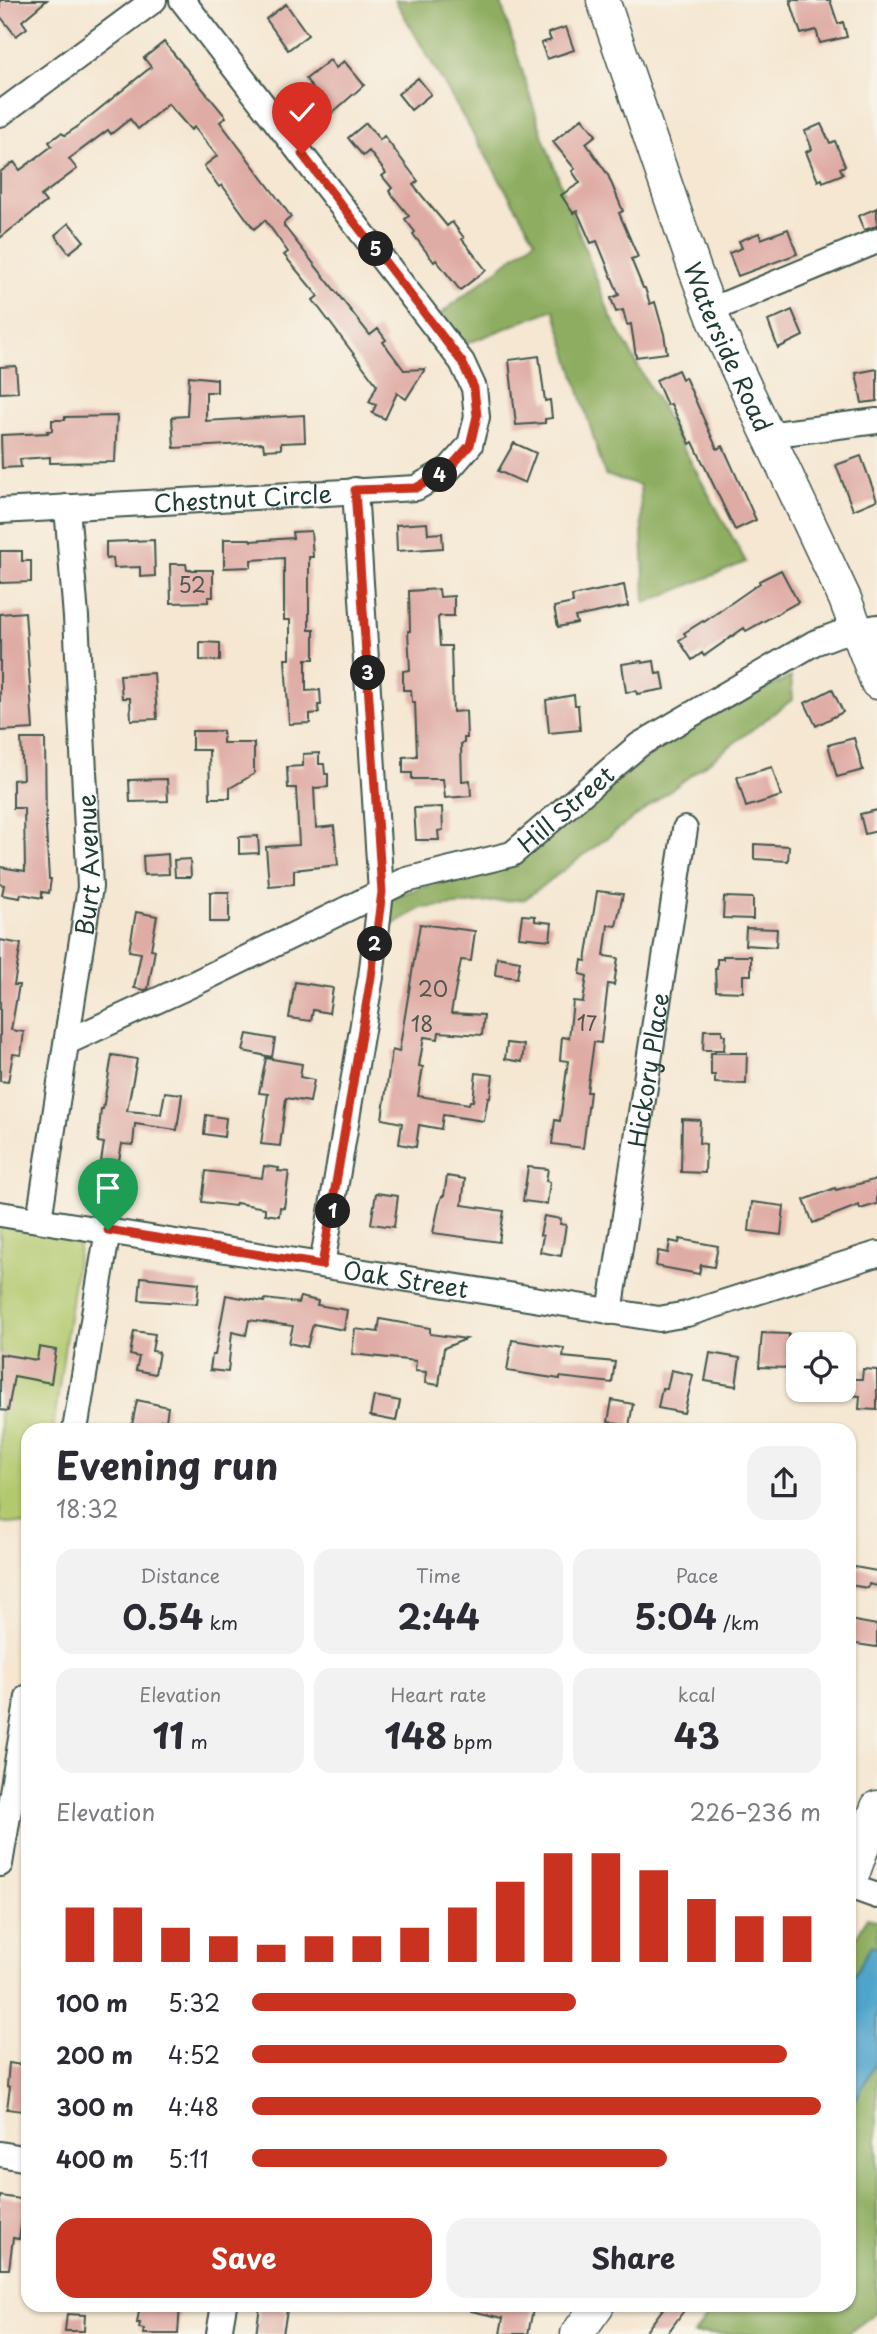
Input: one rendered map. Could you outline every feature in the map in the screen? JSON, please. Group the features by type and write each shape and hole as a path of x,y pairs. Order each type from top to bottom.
{"main road":[{"name":"Waterside Road","path":"603,0 711,310 767,435 867,628 877,683"},
{"path":"856,1866 877,1807"},
{"path":"577,2334 593,2312"}],"street":[{"path":"0,114 154,0"},
{"name":"Chestnut Circle","path":"0,511 416,488 449,469 470,445 477,416 474,388 462,362 183,0"},
{"path":"711,310 877,241"},
{"path":"767,435 877,421"},
{"path":"322,1265 371,977 382,892 355,490"},
{"name":"Burt Avenue","path":"39,1220 90,887 76,617 67,507"},
{"name":"Hill Street","path":"67,1042 406,880 512,854 639,745 814,643 867,628"},
{"name":"Hickory Place","path":"610,1312 685,829"},
{"name":"Oak Street","path":"0,1214 659,1319 687,1314 877,1254"},
{"path":"76,1423 108,1230"},
{"path":"0,1864 21,1738"},
{"path":"856,1888 877,1896"},
{"path":"0,2154 21,2158"},
{"path":"219,2334 223,2312"}],"green space":[{"path":"395,0 500,0 543,137 610,315 746,562 645,603 640,485 605,475 554,309 458,347 438,316 535,240"},
{"path":"791,677 793,699 525,899 422,908 385,929 386,898 517,861 682,729"},
{"path":"0,1226 80,1238 54,1423 21,1423 21,1524 0,1522"},
{"path":"867,1918 877,1922 877,2312 847,2334 694,2334 711,2312 856,2312 856,1938"}],"water":[{"path":"871,1945 877,1948 877,2059 856,2100 856,1972"}],"building":[{"path":"0,0 47,0 22,21 27,28 16,36 0,16"},
{"path":"790,0 830,0 838,24 843,22 847,37 820,43 816,30 801,34"},
{"path":"286,4 308,35 288,50 266,19"},
{"path":"566,27 574,50 547,59 541,43 551,40 548,33"},
{"path":"164,42 226,117 220,122 291,217 284,226 370,335 378,329 386,340 383,342 404,370 425,369 406,399 397,393 385,419 372,413 376,405 369,402 377,385 313,300 318,296 284,255 288,252 265,220 254,229 222,185 219,187 204,166 217,156 194,127 191,130 168,104 138,129 130,119 111,134 108,130 69,159 77,169 41,196 46,202 0,238 0,172 14,162 20,170 52,146 49,142 61,133 65,135 77,127 151,67 144,58"},
{"path":"330,60 336,68 344,61 364,85 331,114 306,79"},
{"path":"418,78 431,94 411,110 398,94"},
{"path":"582,118 596,135 586,143 608,175 623,211 619,213 638,257 631,259 650,304 655,302 667,353 636,357 631,324 627,325 623,310 616,312 611,298 619,295 597,241 591,243 577,211 573,213 561,195 580,183 572,171 575,169 553,142"},
{"path":"366,123 380,140 384,136 418,181 413,185 447,226 452,222 486,270 460,290 413,234 415,232 405,219 409,216 389,191 392,188 382,176 386,173 369,151 363,156 348,138"},
{"path":"821,124 830,143 835,141 845,166 840,168 843,174 823,182 822,179 818,181 806,152 812,149 805,131"},
{"path":"877,208 877,226 864,230 858,216"},
{"path":"69,223 84,241 69,253 55,235"},
{"path":"788,229 797,254 738,276 729,253 742,248 739,241 759,233 761,239"},
{"path":"792,310 803,336 778,348 768,321"},
{"path":"539,356 545,401 550,400 552,418 545,419 545,423 516,425 509,360"},
{"path":"16,366 18,392 0,393 0,367"},
{"path":"877,369 877,401 862,403 856,373"},
{"path":"678,370 682,379 685,377 717,449 723,446 756,520 735,530 693,442 690,444 656,380"},
{"path":"189,376 217,379 217,392 206,392 206,421 304,415 305,442 281,443 281,449 264,450 263,443 174,448 172,417 187,416"},
{"path":"117,416 115,462 50,463 50,457 20,459 21,467 2,468 1,435 48,433 47,431 52,431 52,420 65,420 65,417"},
{"path":"514,443 536,453 525,483 498,471"},
{"path":"861,456 877,500 853,510 836,465"},
{"path":"427,523 428,534 442,533 443,548 397,551 396,525"},
{"path":"311,531 313,557 309,557 309,630 314,630 314,659 306,659 306,691 320,690 321,705 318,705 319,713 310,714 310,723 289,724 285,659 290,659 290,620 284,620 284,558 251,560 251,567 224,568 224,539 251,541 293,538 292,532"},
{"path":"154,540 155,576 140,577 140,567 114,568 113,558 106,559 106,542"},
{"path":"0,551 22,551 22,561 31,561 31,582 0,583"},
{"path":"170,564 186,564 187,570 213,570 213,597 208,597 208,602 171,603"},
{"path":"781,570 798,602 746,631 744,628 704,656 702,653 692,660 679,640 686,636 684,633 704,622 760,583 759,581"},
{"path":"624,585 628,606 575,617 577,623 558,627 554,607 573,603 572,596"},
{"path":"439,589 440,597 454,596 454,616 438,618 440,646 451,646 453,712 466,711 467,738 464,738 464,743 461,744 462,781 470,780 471,796 445,798 443,779 412,779 412,773 403,773 403,757 417,756 415,702 412,702 411,690 403,690 403,671 410,670 409,591"},
{"path":"25,612 33,729 0,731 0,614"},
{"path":"200,642 220,643 220,661 200,660"},
{"path":"654,661 656,674 662,673 665,689 637,694 636,691 626,692 622,664"},
{"path":"154,673 157,719 131,720 130,698 122,698 120,675"},
{"path":"832,689 843,712 816,726 805,703"},
{"path":"574,695 575,705 578,705 580,730 549,733 546,700"},
{"path":"192,731 223,731 223,743 254,743 254,774 230,788 230,798 210,798 209,750 192,750"},
{"path":"854,738 863,770 837,777 828,745"},
{"path":"21,739 45,739 46,827 51,879 49,893 42,892 42,898 21,894 20,898 2,895 4,885 0,884 0,867 25,871 24,808 13,808 13,780 23,779"},
{"path":"319,753 319,764 324,764 325,774 328,774 328,787 314,788 316,828 334,826 338,865 294,870 294,884 269,886 266,847 299,845 296,788 288,788 287,767 303,766 303,754"},
{"path":"772,767 781,796 746,807 737,777"},
{"path":"167,779 168,801 130,802 129,780"},
{"path":"442,807 443,830 438,831 439,840 416,840 414,808"},
{"path":"877,810 877,831 865,834 860,814"},
{"path":"258,836 259,853 239,854 239,837"},
{"path":"754,844 789,846 788,861 754,859"},
{"path":"168,854 169,874 144,875 143,856"},
{"path":"190,859 191,877 175,877 174,860"},
{"path":"597,891 623,894 616,926 608,925 604,956 618,958 614,985 608,984 601,1043 594,1042 583,1148 552,1144 555,1120 560,1121 568,1061 560,1060 562,1037 569,1038 573,1001 583,1002 587,976 580,974 582,960 586,961"},
{"path":"210,892 229,892 229,922 210,922"},
{"path":"724,897 753,898 753,919 723,918"},
{"path":"136,912 157,916 151,949 155,950 148,989 145,990 134,988 141,953 129,951"},
{"path":"522,915 535,916 535,921 552,923 550,940 519,937"},
{"path":"420,924 475,931 471,961 461,960 451,1013 484,1015 482,1035 439,1032 438,1039 424,1037 418,1096 469,1104 473,1101 476,1073 493,1075 484,1121 443,1115 441,1129 419,1125 416,1147 399,1144 402,1123 382,1119 392,1050 399,1052"},
{"path":"746,928 777,929 776,947 745,945"},
{"path":"0,940 21,944 14,985 19,985 11,1030 24,1032 21,1055 13,1054 8,1082 0,1081"},
{"path":"723,956 751,956 751,975 743,975 743,992 716,991 715,968 717,959 723,959"},
{"path":"497,957 520,961 517,978 495,975"},
{"path":"295,982 333,988 329,1013 313,1010 311,1021 289,1018"},
{"path":"704,1030 722,1030 722,1035 725,1035 724,1050 703,1050"},
{"path":"247,1034 275,1039 272,1057 243,1051"},
{"path":"507,1043 524,1045 522,1062 505,1059"},
{"path":"711,1053 747,1053 746,1084 715,1083 715,1075 711,1075"},
{"path":"112,1055 137,1059 127,1111 161,1114 165,1092 182,1094 177,1130 135,1124 133,1145 122,1144 115,1182 98,1180 104,1143 98,1142 101,1109"},
{"path":"266,1058 302,1064 300,1077 314,1080 310,1102 286,1098 280,1146 261,1144 268,1094 259,1093"},
{"path":"206,1115 226,1118 224,1137 204,1134"},
{"path":"682,1119 700,1120 699,1143 706,1144 705,1173 681,1172"},
{"path":"264,1166 289,1172 284,1208 280,1207 279,1216 265,1214 265,1208 236,1203 235,1206 202,1202 206,1171 262,1178"},
{"path":"528,1167 548,1169 546,1181 550,1182 547,1204 523,1201"},
{"path":"447,1176 465,1179 462,1205 504,1211 499,1242 433,1233"},
{"path":"877,1179 877,1204 860,1209 859,1205 813,1223 804,1200 835,1188 836,1190"},
{"path":"376,1193 398,1196 394,1227 371,1224"},
{"path":"752,1202 784,1206 781,1235 749,1231"},
{"path":"544,1216 561,1219 560,1224 566,1225 561,1256 540,1252"},
{"path":"680,1239 718,1246 714,1267 701,1265 699,1274 656,1266 658,1251 668,1253 670,1241 679,1243"},
{"path":"141,1277 199,1283 197,1304 139,1300"},
{"path":"226,1295 264,1302 265,1299 298,1303 300,1297 318,1301 317,1305 347,1310 344,1330 313,1324 307,1347 289,1343 293,1326 249,1320 246,1335 232,1332 228,1372 210,1370"},
{"path":"380,1319 430,1328 430,1334 466,1339 444,1348 439,1385 425,1383 426,1372 415,1371 416,1361 352,1354 355,1329 378,1332"},
{"path":"134,1331 155,1334 152,1351 159,1352 155,1374 136,1370 139,1357 130,1355"},
{"path":"762,1333 786,1334 786,1368 759,1367"},
{"path":"512,1340 564,1348 563,1357 615,1362 612,1383 507,1371"},
{"path":"39,1347 56,1350 51,1383 14,1376 8,1411 0,1410 0,1354 37,1360"},
{"path":"710,1353 740,1358 736,1386 705,1381"},
{"path":"863,1369 877,1370 877,1410 859,1409 860,1396 856,1396 856,1379 862,1379"},
{"path":"671,1370 693,1375 684,1413 658,1408 662,1388 667,1389"},
{"path":"374,1396 400,1401 396,1421 370,1416"},
{"path":"137,1400 168,1407 166,1421 132,1423"},
{"path":"612,1400 633,1404 630,1423 608,1422"},
{"path":"856,1567 877,1571 877,1586 869,1584 868,1588 856,1586"},
{"path":"856,1621 877,1625 877,1647 856,1644"},
{"path":"9,2063 21,2065 21,2111 7,2109 10,2087 7,2086"},
{"path":"0,2196 21,2199 19,2239 13,2238 9,2269 0,2269"},
{"path":"139,2312 180,2312 178,2334 143,2334 144,2329 139,2328 140,2323 137,2323"},
{"path":"259,2312 287,2312 283,2334 256,2334"},
{"path":"476,2312 533,2312 528,2334 500,2334 503,2318"},
{"path":"661,2312 683,2312 667,2334 644,2334"},
{"path":"67,2314 85,2315 84,2331 65,2331"}],"route":[{"path":"108,1230 322,1265 371,977 382,892 355,490 416,488 449,469 470,445 477,416 474,388 462,362 302,154"}]}
